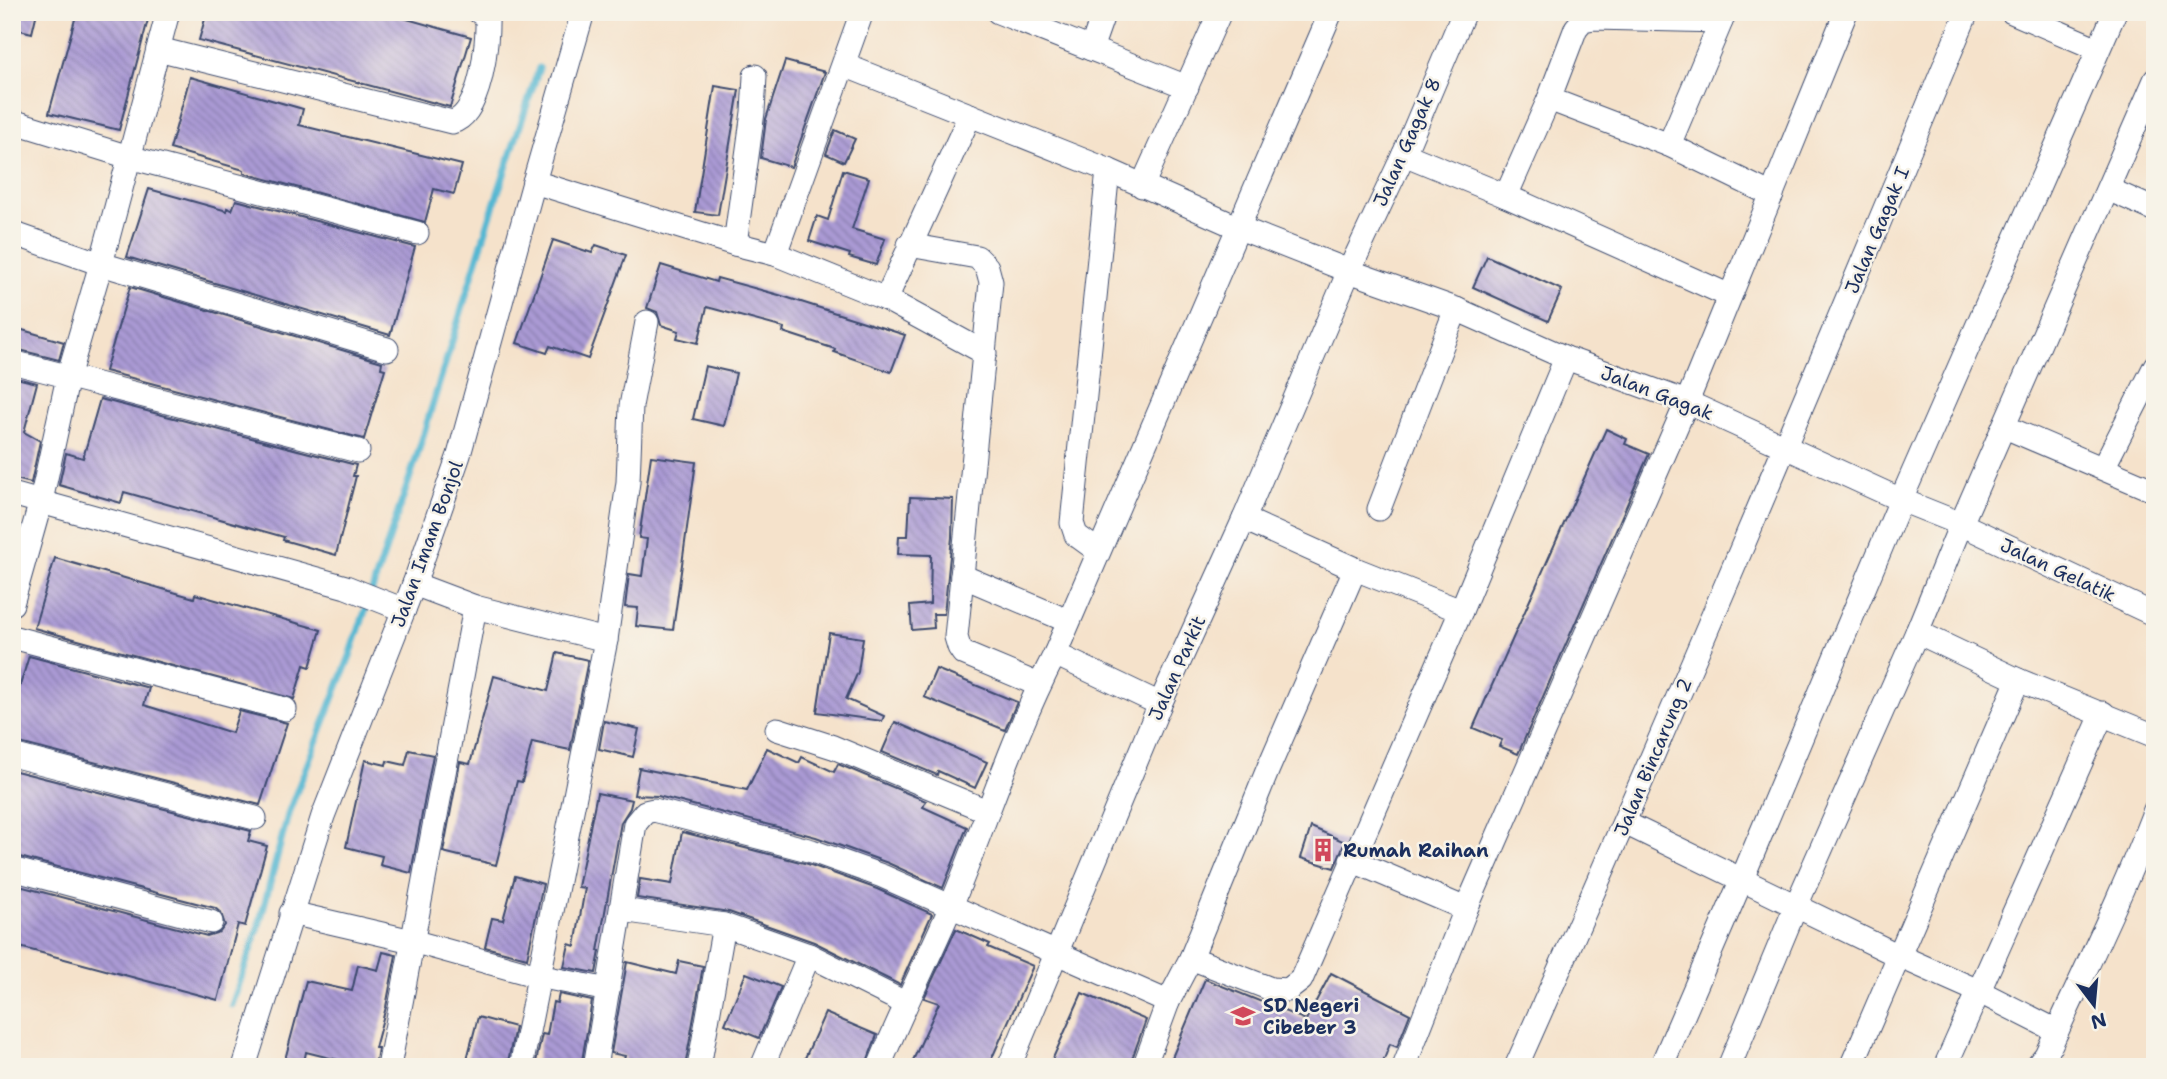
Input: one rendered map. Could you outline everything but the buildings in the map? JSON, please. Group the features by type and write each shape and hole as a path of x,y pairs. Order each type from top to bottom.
{"street":[{"path":"12,604 41,501 68,377 168,12"},
{"path":"158,49 452,122 461,120 476,94 488,36 487,17 479,12"},
{"name":"Jalan Imam Bonjol","path":"244,1067 323,816 414,584 458,456 583,12"},
{"path":"775,254 862,12"},
{"path":"998,12 1187,87"},
{"path":"1091,49 1104,12"},
{"path":"1142,186 1220,12"},
{"path":"879,1067 905,1003 951,906 1039,685 1055,654 1331,12"},
{"name":"Jalan Gagak 8","path":"1349,271 1404,154 1464,12"},
{"path":"1405,1067 1466,909 1687,402 1846,12"},
{"name":"Jalan Gagak I","path":"1786,447 1967,12"},
{"path":"2012,12 2098,49"},
{"path":"1661,1067 1901,500 2115,12"},
{"path":"1506,196 1549,99 1576,28 1583,20 1723,17 1668,145"},
{"name":"Jalan Gagak","path":"844,65 1108,170 1237,227 1456,310 1566,358 1687,402 1901,500 1961,524"},
{"path":"735,244 753,112 755,76"},
{"path":"1729,1067 1796,906 2155,80"},
{"path":"1549,99 1668,145 1772,195"},
{"path":"886,299 970,115"},
{"path":"14,128 417,233"},
{"path":"1404,154 1506,196 1730,296"},
{"path":"1098,551 1076,535 1072,523 1108,170"},
{"path":"534,182 775,254 886,299 985,353"},
{"path":"2108,189 2155,210"},
{"path":"12,233 101,264 387,349"},
{"path":"909,245 977,257 987,267 990,282 985,353 956,637 963,653 1039,685"},
{"name":"Jalan Parkit","path":"1009,1067 1160,704 1244,519 1349,271"},
{"path":"1379,509 1456,310"},
{"path":"521,1067 606,640 628,482 631,407 647,322"},
{"path":"1191,957 1271,989 1288,990 1301,980 1461,611 1566,358"},
{"path":"12,362 358,451"},
{"path":"2103,468 2147,400 2155,366"},
{"path":"2004,427 2155,491"},
{"name":"Jalan Bincarung 2","path":"1516,1067 1625,823 1786,447"},
{"path":"12,494 346,587 404,610"},
{"path":"1244,519 1355,569 1461,611"},
{"name":"Jalan Gelatik","path":"1961,524 2155,615"},
{"path":"1144,1067 1168,1002 1191,957 1268,769 1355,569"},
{"path":"962,576 1068,621"},
{"path":"414,584 475,607 606,640"},
{"path":"389,1067 475,607"},
{"path":"1917,632 2018,680 2155,736"},
{"path":"12,637 285,709"},
{"path":"1055,654 1160,704"},
{"path":"1851,1067 2018,680"},
{"path":"1945,1067 2103,713"},
{"path":"777,729 834,747 987,810"},
{"path":"12,755 255,818"},
{"path":"595,1067 635,824 645,812 653,810 812,851 882,876 1168,1002"},
{"path":"2036,1067 2046,1055 2155,810"},
{"path":"1625,823 2057,1031"},
{"path":"1351,860 1466,909"},
{"path":"12,869 211,922"},
{"path":"622,910 724,925 809,955 905,1003"},
{"path":"291,913 412,941 538,976 608,990"},
{"path":"699,1067 724,925"},
{"path":"762,1067 809,955"}],"waterway":[{"path":"232,1005 259,925 289,811 350,656 416,459 539,68"}],"place":[{"name":"Rumah Raihan","path":"1323,850"},
{"name":"SD Negeri Cibeber 3","path":"1243,1016"}]}
